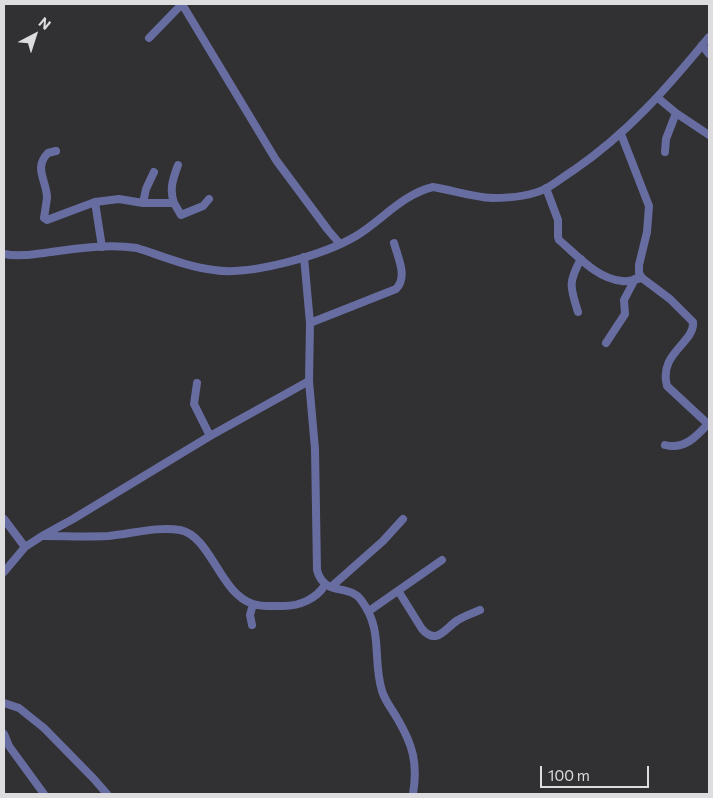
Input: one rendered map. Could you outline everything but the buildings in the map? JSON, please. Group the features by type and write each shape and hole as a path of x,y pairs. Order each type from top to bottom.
{"street":[{"path":"149,38 182,4 276,160 340,244"},
{"path":"4,254 16,256 102,247 137,248 214,271 261,269 304,257 340,244 356,236 397,206 425,189 432,187 492,198 526,194 546,188 621,134 658,98 709,37"},
{"path":"702,45 709,54"},
{"path":"658,98 676,113 709,135"},
{"path":"665,152 666,139 676,113"},
{"path":"606,343 625,314 624,303 638,279 640,273 639,265 648,225 649,206 621,134"},
{"path":"56,151 48,153 41,164 42,179 47,198 44,218 47,220 95,202 119,199 143,203 174,203"},
{"path":"178,165 171,183 171,193 181,215 203,206 209,199"},
{"path":"143,203 146,189 154,172"},
{"path":"546,188 558,220 558,237 581,259 604,276 615,280 625,282 638,279 670,300 692,322 691,332 672,354 665,373 665,380 671,392 709,424 699,434 680,446 674,447 665,444"},
{"path":"95,202 102,247"},
{"path":"310,323 396,289 401,284 402,278 394,243"},
{"path":"304,257 310,323 309,381 315,449 317,570 319,576 328,586 357,595 369,611 377,636 379,673 383,693 412,748 416,769 413,794"},
{"path":"578,312 571,287 572,277 581,259"},
{"path":"4,572 25,547 42,536 210,436 309,381"},
{"path":"197,383 194,404 210,436"},
{"path":"4,519 25,547"},
{"path":"42,536 93,536 180,530 188,533 196,540 231,588 241,598 253,604 294,606 320,594 383,541 403,520"},
{"path":"369,611 399,592 442,560"},
{"path":"399,592 426,634 431,636 440,634 457,620 480,610"},
{"path":"252,625 250,619 253,604"},
{"path":"4,703 19,708 44,728 107,794"},
{"path":"4,734 9,746 44,794"}]}
